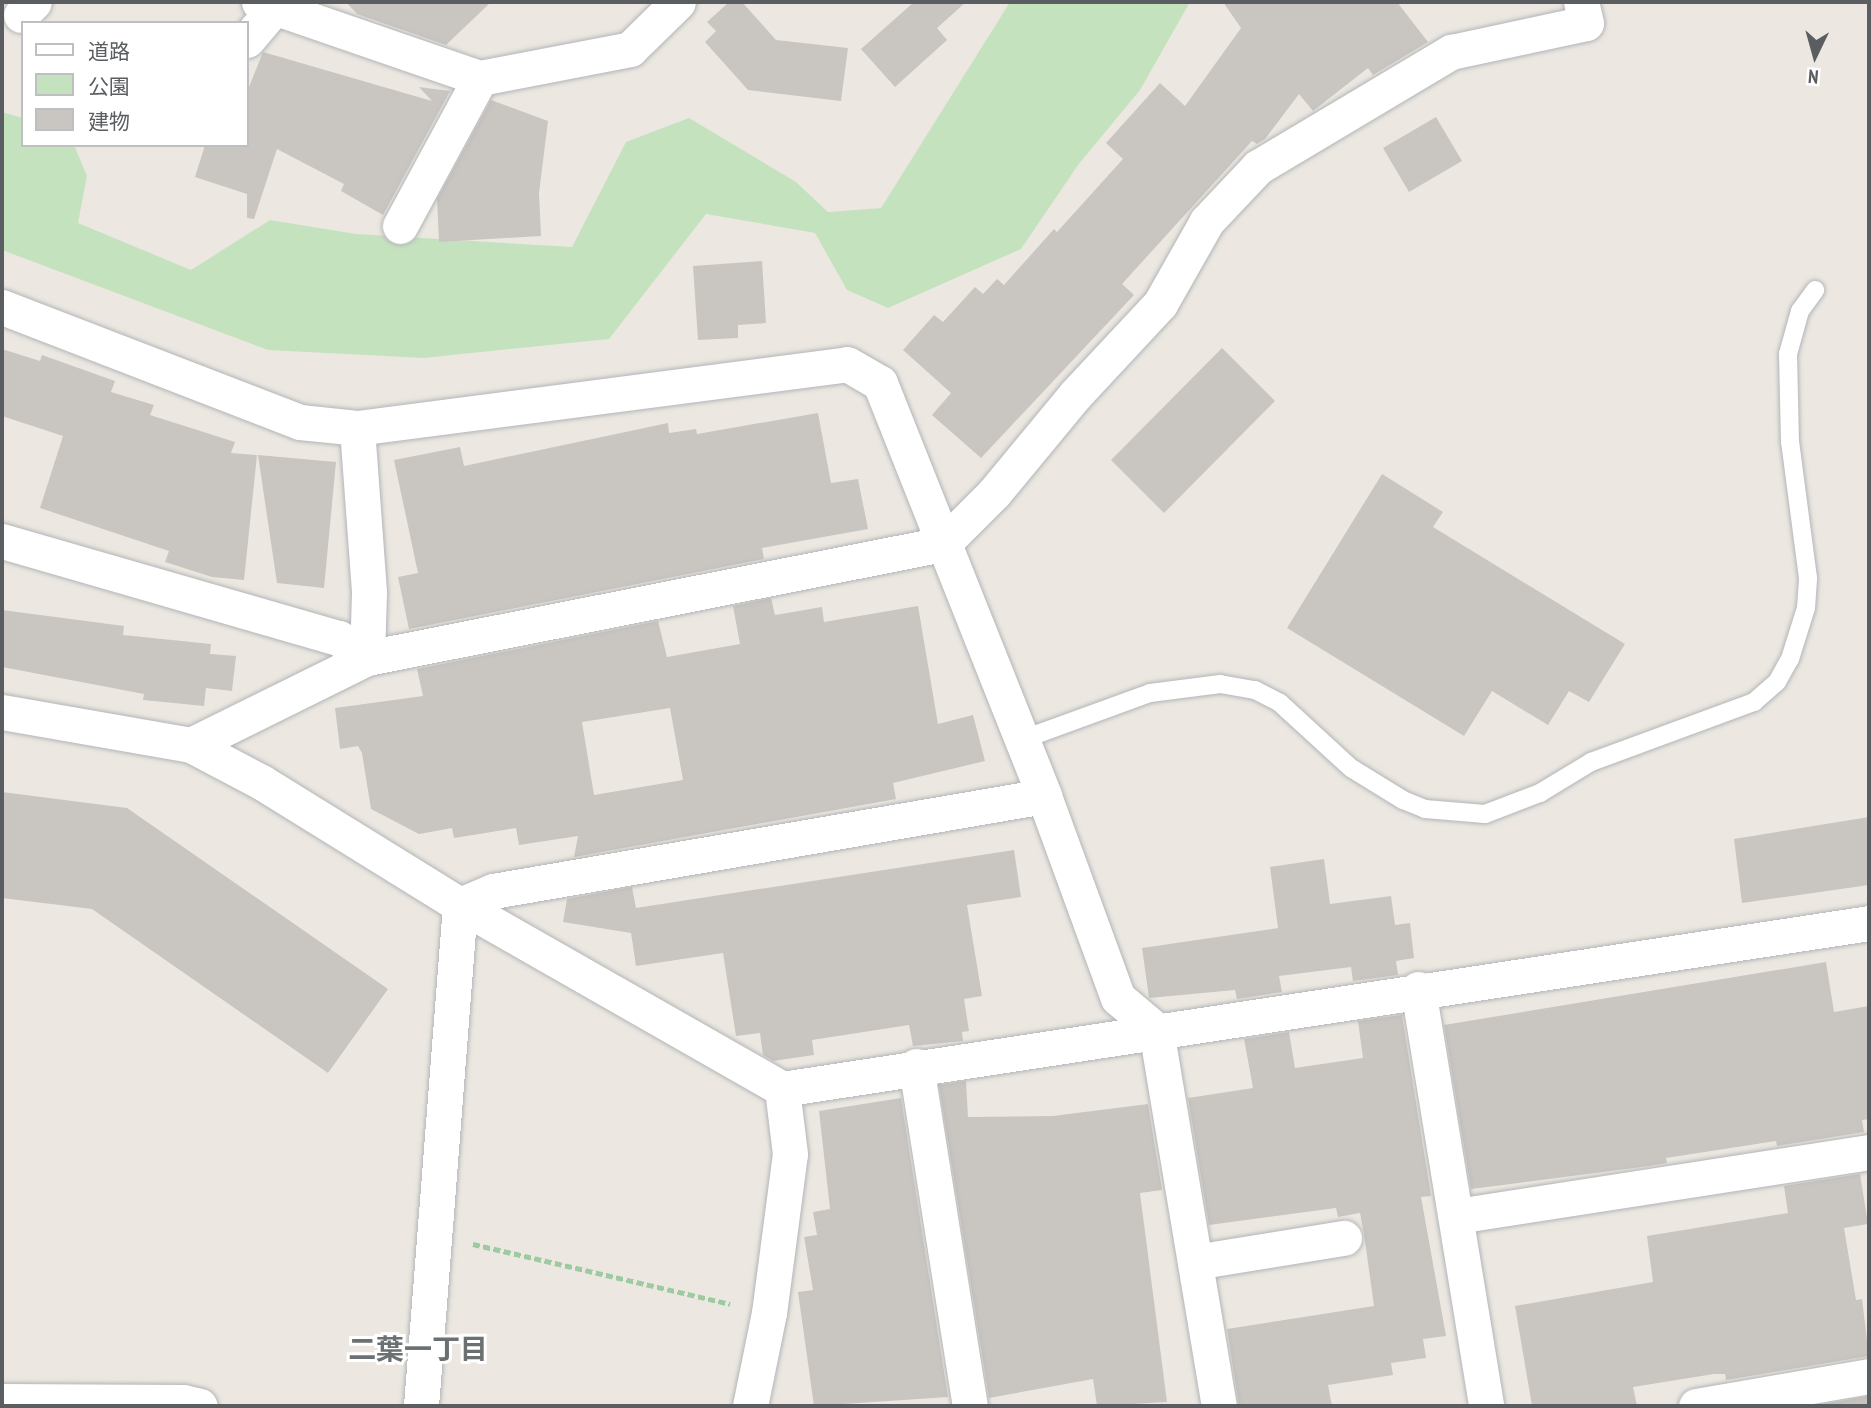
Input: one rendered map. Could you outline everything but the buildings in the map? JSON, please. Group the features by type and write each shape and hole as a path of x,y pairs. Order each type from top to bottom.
{"street":[{"path":"191,745 368,658 943,544 994,493 1075,395 1160,304 1207,221 1258,167 1451,52 1586,23 1581,2"},
{"path":"248,38 267,4 480,78 629,49 668,5"},
{"path":"400,226 480,78"},
{"path":"2,307 300,422 357,428 847,364 880,383 1044,796 1118,998 1156,1030 1219,1406"},
{"path":"357,428 369,593 368,658"},
{"path":"2,541 339,638 368,658"},
{"path":"2,712 191,745 263,783 460,905 782,1088 1418,989 1869,923"},
{"path":"460,905 493,891 1044,796"},
{"path":"421,1406 460,905"},
{"path":"1418,989 1486,1406"},
{"path":"916,1066 970,1406"},
{"path":"750,1406 769,1313 790,1154 782,1088"},
{"path":"1456,1216 1869,1152"},
{"path":"1195,1262 1345,1238"},
{"path":"1696,1406 1869,1376"},
{"path":"2,1401 183,1402 200,1406"}],"lane":[{"path":"1021,740 1150,693 1220,684 1255,690 1280,703 1351,768 1403,800 1425,809 1485,814 1540,793 1591,762 1754,702 1784,671 1806,608 1808,578 1790,442 1788,354 1800,311 1815,290"}],"path":[{"path":"435,1235 769,1313"}],"green space":[{"path":"1010,2 1190,2 1140,90 1078,165 1021,249 888,308 847,290 815,233 706,214 609,339 423,358 268,350 2,250 2,112 21,117 21,147 75,147 87,176 78,223 191,270 270,220 356,234 572,247 626,142 689,118 796,182 828,212 881,208"}],"district":[{"name":"二葉一丁目","path":"418,1349"}]}
